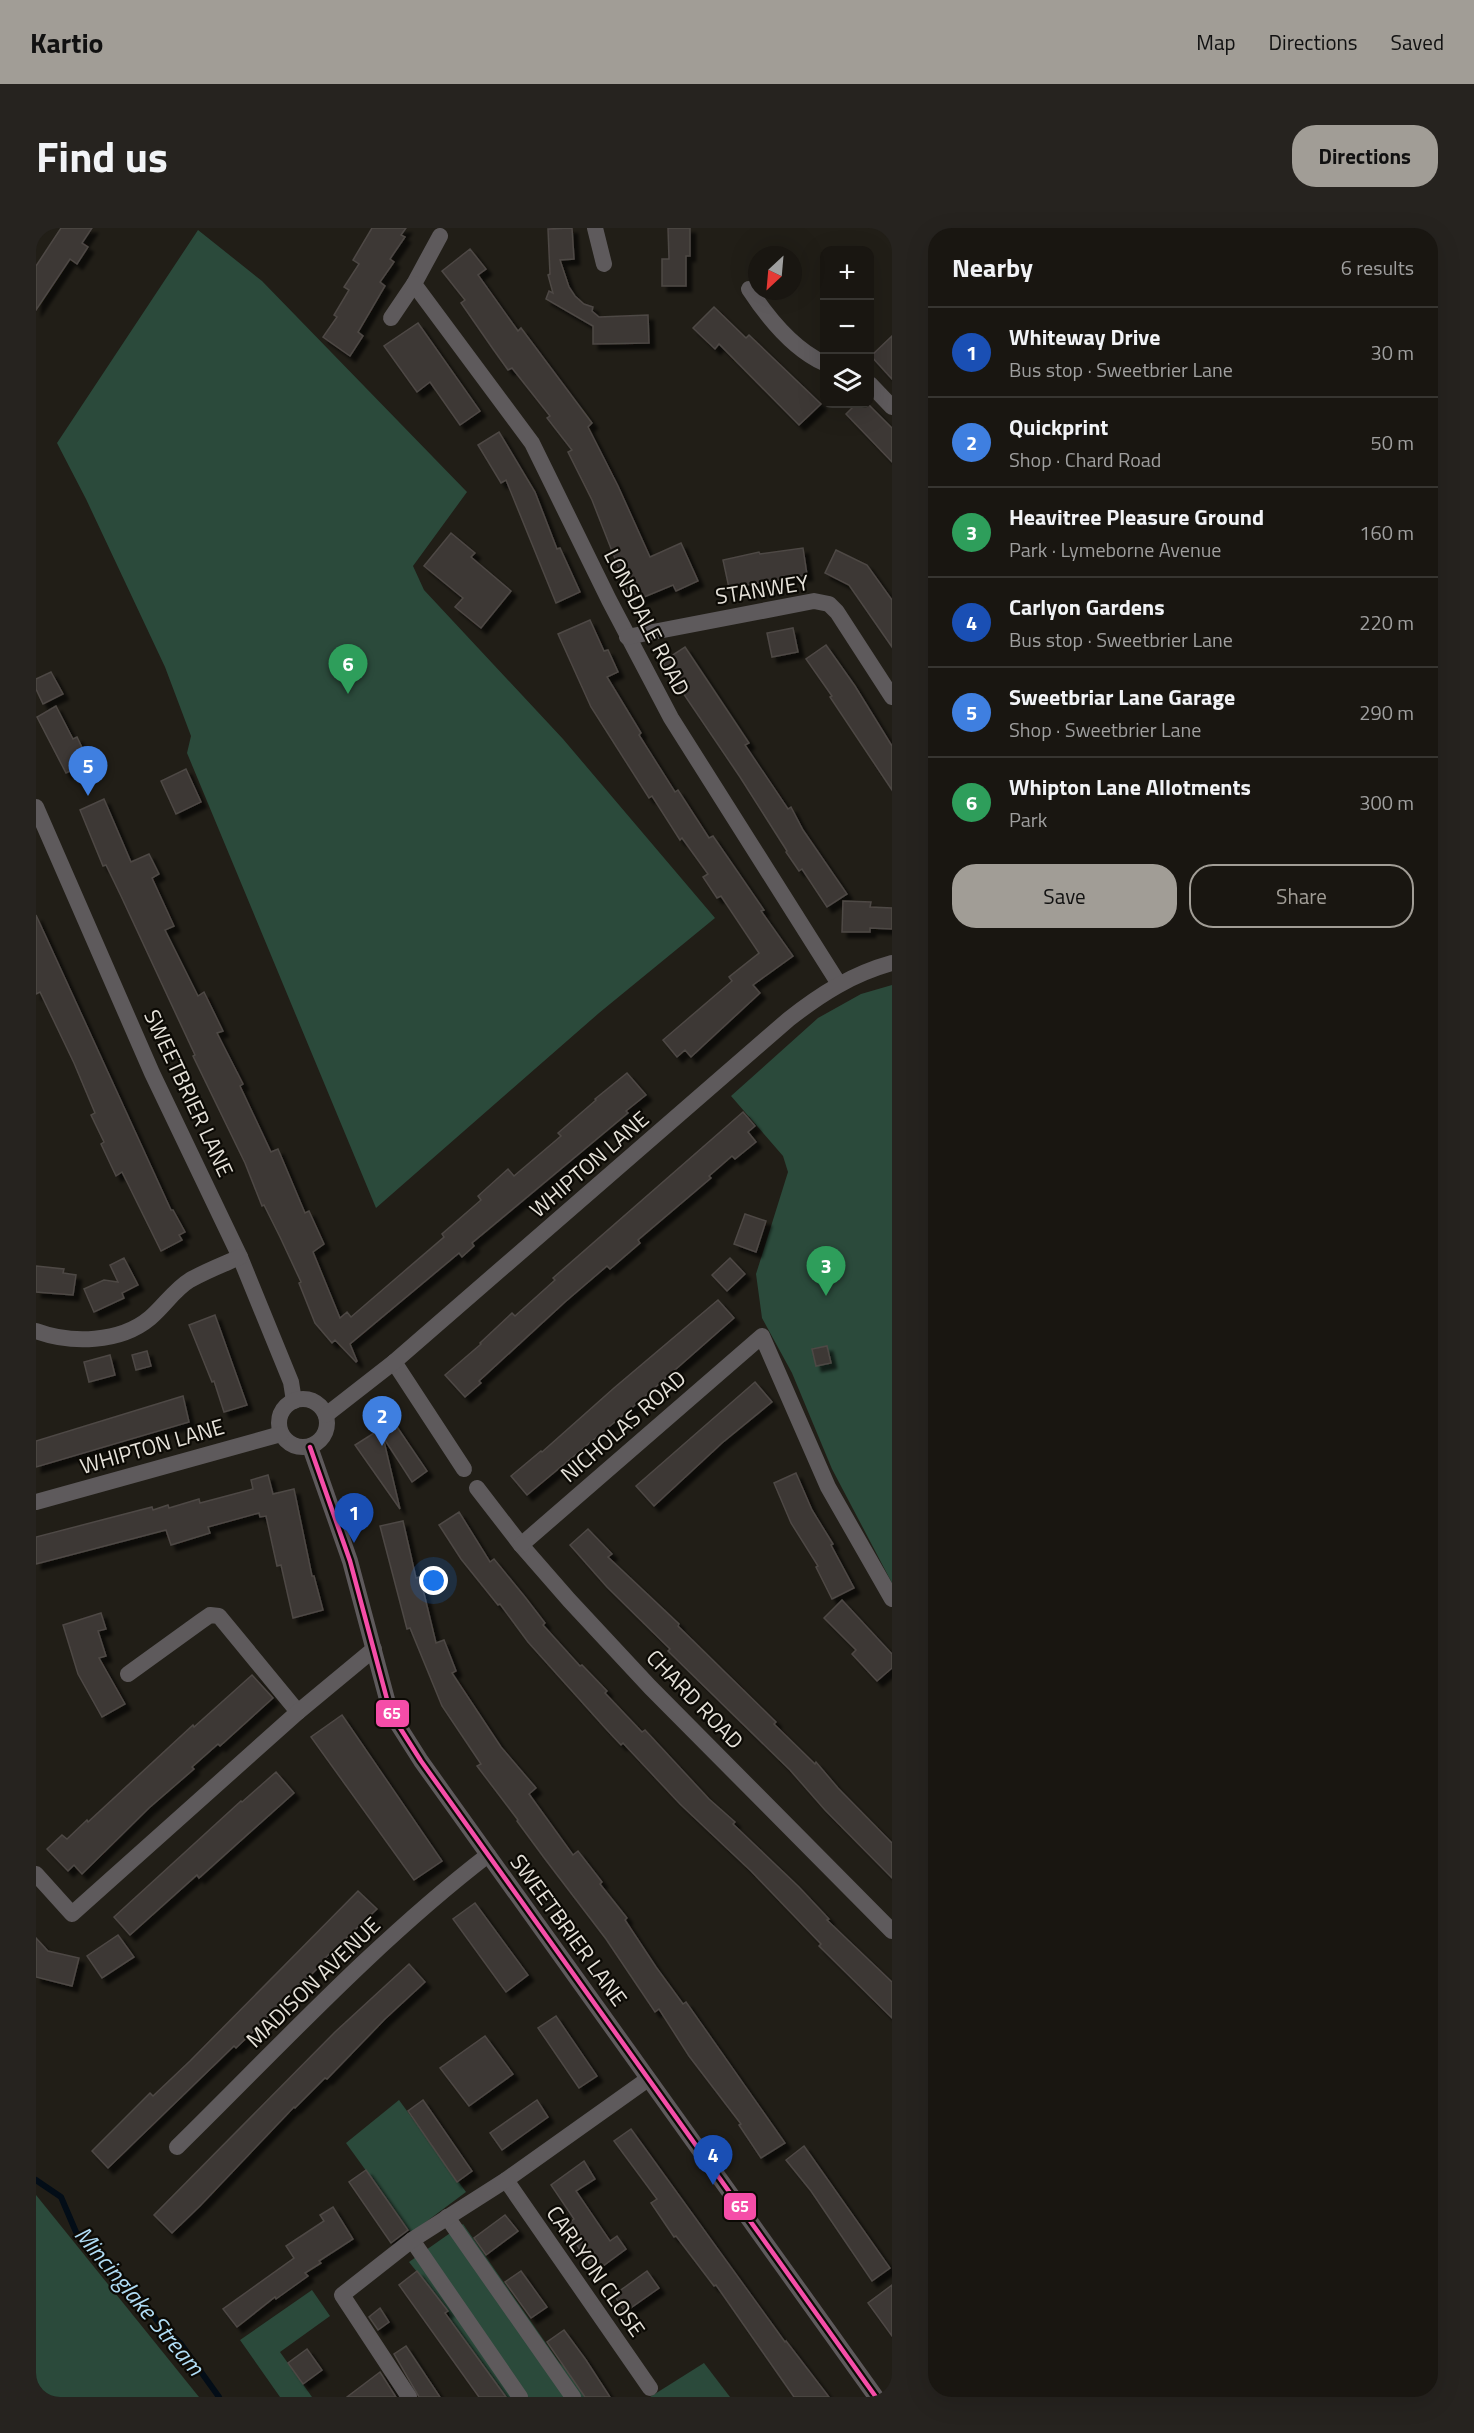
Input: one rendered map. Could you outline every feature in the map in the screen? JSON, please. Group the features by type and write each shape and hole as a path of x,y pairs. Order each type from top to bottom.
{"street":[{"path":"596,228 604,264"},
{"path":"391,318 414,284 440,236"},
{"name":"LONSDALE ROAD","path":"414,284 532,443 627,636 671,718 839,984"},
{"path":"756,300 805,354 820,361"},
{"path":"874,388 892,407"},
{"name":"STANWEY","path":"627,636 814,601 822,602 837,612 892,697"},
{"name":"SWEETBRIER LANE","path":"36,807 152,1073 240,1257 291,1382 294,1401"},
{"name":"WHIPTON LANE","path":"326,1415 394,1362 789,1019 839,984 861,973 892,963"},
{"path":"36,1330 49,1336 85,1340 121,1332 147,1320 190,1280 240,1257"},
{"name":"NICHOLAS ROAD","path":"521,1545 762,1336 828,1487 892,1599"},
{"path":"394,1362 464,1469"},
{"path":"309,1399 322,1408 326,1415 326,1431 323,1438 310,1447 293,1446 281,1434 279,1426 282,1411 294,1401 309,1399"},
{"name":"WHIPTON LANE","path":"36,1502 281,1434"},
{"name":"SWEETBRIER LANE","path":"310,1447 350,1561 388,1703 395,1720 421,1761 876,2397"},
{"name":"CHARD ROAD","path":"477,1488 521,1545 650,1687 892,1931"},
{"path":"128,1674 200,1622 210,1616 219,1617 298,1712"},
{"path":"36,1874 72,1914 298,1712 374,1649"},
{"name":"MADISON AVENUE","path":"177,2147 395,1933 436,1895 488,1855"},
{"path":"409,2397 342,2295 412,2240 506,2180 648,2079"},
{"name":"CARLYON CLOSE","path":"506,2180 650,2388"},
{"path":"447,2217 573,2397"},
{"path":"412,2240 520,2397"}],"green space":[{"path":"198,230 262,281 467,492 413,566 424,590 563,739 715,918 599,1013 376,1208 187,753 191,736 165,667 86,499 57,443"},
{"path":"892,985 892,1583 832,1469 792,1373 762,1318 756,1274 788,1172 783,1156 731,1096 818,1018 861,994"},
{"path":"399,2100 466,2192 411,2233 346,2143"},
{"path":"36,2195 199,2397 36,2397"},
{"path":"463,2224 585,2397 506,2397 451,2322 448,2311 409,2262"},
{"path":"312,2290 330,2316 280,2352 312,2397 280,2397 240,2340"},
{"path":"704,2363 730,2397 650,2397"}],"building":[{"path":"61,228 92,228 82,243 88,247 77,264 70,259 36,310 36,266"},
{"path":"372,228 406,228 401,235 405,237 390,259 394,262 380,282 385,286 358,332 363,336 350,356 323,337 337,317 334,315 349,290 344,287 359,264 353,260"},
{"path":"572,228 574,259 560,260 569,287 575,296 584,304 593,307 592,311 599,317 648,315 649,343 593,344 593,326 546,299 549,291 553,293 548,275 550,274 548,229"},
{"path":"668,228 690,228 690,256 686,256 686,286 662,286 662,259 669,259"},
{"path":"470,249 486,269 478,275 518,331 521,328 592,423 588,427 650,557 681,543 698,581 676,591 673,585 632,602 592,500 568,452 572,450 547,418 550,416 512,368 508,370 461,303 465,300 442,271"},
{"path":"714,307 746,338 749,335 820,405 799,425 719,344 715,349 693,328"},
{"path":"418,323 480,411 460,425 430,382 417,392 384,346"},
{"path":"892,336 892,379 874,359 874,353"},
{"path":"852,408 872,408 892,428 892,462 846,414"},
{"path":"499,432 535,492 557,549 560,548 580,592 556,603 506,480 501,483 478,445"},
{"path":"451,533 475,553 471,557 511,591 481,628 455,607 463,598 424,566"},
{"path":"803,548 807,575 729,588 723,560 759,552 760,554"},
{"path":"836,550 867,565 892,600 892,647 849,585 825,573"},
{"path":"590,620 604,651 608,650 618,672 607,677 641,733 639,735 675,792 678,790 709,838 713,836 793,956 753,985 760,993 691,1057 685,1050 677,1057 663,1040 732,981 729,977 759,953 721,896 717,898 703,877 708,874 682,838 680,840 652,796 649,798 591,707 558,634"},
{"path":"793,628 798,652 772,657 767,633"},
{"path":"826,645 855,686 892,746 892,790 806,659"},
{"path":"685,647 749,743 745,745 788,809 791,807 803,830 847,894 827,907 802,869 799,871 786,852 740,777 662,662"},
{"path":"51,672 63,694 43,704 36,689 36,679"},
{"path":"56,706 73,739 77,737 89,762 66,773 37,717"},
{"path":"186,769 201,802 176,814 161,781"},
{"path":"104,799 131,862 149,854 159,874 152,878 174,926 165,930 198,996 204,992 223,1031 217,1033 243,1084 240,1086 271,1152 278,1149 305,1213 309,1211 324,1244 313,1252 340,1318 347,1312 351,1317 444,1237 442,1234 481,1200 478,1196 508,1169 514,1176 561,1136 558,1133 595,1099 627,1073 646,1095 626,1111 628,1113 472,1243 474,1246 462,1257 459,1253 350,1344 356,1362 335,1340 332,1343 315,1323 299,1283 301,1282 264,1205 262,1206 245,1163 193,1056 195,1055 121,896 106,865 103,866 80,810"},
{"path":"843,901 871,902 870,907 892,908 892,929 870,928 870,932 842,932"},
{"path":"36,915 171,1210 185,1232 179,1235 182,1240 161,1251 122,1172 116,1176 101,1144 104,1142 91,1115 95,1113 74,1063 40,992 36,994"},
{"path":"743,1112 755,1126 748,1132 756,1142 735,1159 732,1156 709,1176 711,1178 638,1240 640,1243 610,1269 607,1266 565,1302 479,1381 481,1383 465,1397 445,1375 512,1313 515,1316 555,1280 553,1278"},
{"path":"745,1214 766,1221 756,1252 734,1244"},
{"path":"124,1258 138,1285 122,1293 124,1298 94,1312 84,1289 104,1280 118,1282 110,1265"},
{"path":"730,1258 745,1274 727,1291 712,1275"},
{"path":"36,1266 64,1269 63,1273 76,1275 73,1295 36,1292"},
{"path":"718,1300 734,1318 634,1406 527,1495 511,1476"},
{"path":"215,1315 247,1405 224,1412 214,1381 212,1382 189,1325"},
{"path":"827,1346 831,1363 816,1366 812,1349"},
{"path":"147,1351 151,1366 136,1370 132,1355"},
{"path":"110,1355 115,1375 89,1382 84,1362"},
{"path":"755,1382 772,1402 722,1443 654,1506 636,1486"},
{"path":"183,1396 189,1422 36,1467 36,1441"},
{"path":"393,1421 427,1471 412,1482 383,1437 400,1509 355,1445"},
{"path":"796,1473 812,1510 833,1544 831,1545 854,1588 832,1599 816,1567 818,1566 791,1523 774,1483"},
{"path":"268,1475 273,1494 294,1489 312,1576 314,1576 323,1610 293,1618 281,1565 277,1566 266,1516 260,1517 259,1513 208,1527 210,1533 171,1545 166,1530 36,1564 36,1537 152,1507 153,1510 168,1505 169,1508 199,1499 200,1503 253,1489 251,1480"},
{"path":"459,1512 490,1562 494,1559 545,1623 543,1625 580,1666 582,1665 607,1691 605,1693 642,1732 645,1730 709,1799 735,1822 733,1824 799,1887 829,1919 827,1920 892,1982 892,2018 819,1946 821,1944 751,1871 680,1804 623,1743 621,1745 528,1642 500,1604 498,1605 461,1559 439,1525"},
{"path":"403,1521 416,1578 420,1577 436,1643 444,1640 456,1671 452,1673 501,1747 536,1788 529,1794 573,1855 578,1851 602,1882 600,1884 627,1918 625,1920 656,1967 683,2004 686,2002 785,2143 761,2158 739,2125 741,2124 689,2056 659,2009 655,2012 606,1939 477,1766 481,1764 442,1706 410,1628 407,1629 380,1526"},
{"path":"588,1529 612,1554 608,1557 679,1624 678,1626 776,1722 774,1724 815,1764 816,1762 892,1843 892,1878 825,1810 790,1770 668,1651 670,1649 607,1587 570,1545"},
{"path":"842,1600 892,1654 892,1668 877,1681 852,1654 856,1650 824,1618"},
{"path":"101,1613 106,1629 98,1631 106,1656 99,1658 125,1704 102,1717 78,1674 63,1625"},
{"path":"252,1675 273,1698 220,1746 218,1744 192,1767 194,1769 149,1808 82,1874 74,1865 68,1871 47,1849 62,1835 67,1839 87,1820 88,1822 193,1725 194,1727"},
{"path":"342,1715 442,1861 414,1880 311,1737"},
{"path":"276,1772 294,1793 199,1878 197,1875 130,1935 114,1917"},
{"path":"358,1891 377,1909 236,2048 234,2046 108,2168 92,2151 150,2093 153,2096 190,2061"},
{"path":"475,1903 528,1975 506,1992 453,1919"},
{"path":"118,1935 134,1957 102,1978 87,1956"},
{"path":"36,1938 48,1951 79,1958 72,1986 36,1977"},
{"path":"409,1964 425,1982 385,2019 327,2079 325,2078 294,2107 172,2233 154,2215 335,2032"},
{"path":"556,2016 597,2076 579,2088 538,2028"},
{"path":"485,2036 513,2074 469,2106 440,2068"},
{"path":"423,2100 472,2171 457,2182 408,2111"},
{"path":"537,2100 548,2117 502,2150 490,2133"},
{"path":"631,2129 785,2342 829,2397 794,2397 716,2285 714,2286 676,2236 674,2237 651,2203 657,2199 614,2141"},
{"path":"804,2146 890,2268 872,2281 811,2191 786,2160"},
{"path":"584,2161 595,2179 576,2191 610,2241 617,2236 626,2249 595,2272 564,2226 574,2219 551,2185"},
{"path":"366,2170 408,2230 391,2243 349,2182"},
{"path":"333,2207 353,2239 319,2261 321,2263 305,2273 308,2276 276,2299 275,2297 237,2327 223,2309 294,2258 286,2246 324,2221 320,2215"},
{"path":"505,2215 518,2231 486,2255 474,2238"},
{"path":"417,2271 448,2311 445,2313 506,2397 479,2397 399,2285"},
{"path":"521,2271 547,2307 531,2318 505,2282"},
{"path":"647,2271 659,2288 625,2312 614,2295"},
{"path":"892,2285 892,2336 868,2303"},
{"path":"380,2308 389,2322 378,2330 369,2317"},
{"path":"564,2330 610,2397 585,2397 547,2342"},
{"path":"406,2346 440,2397 419,2397 394,2354"},
{"path":"307,2349 322,2370 303,2384 288,2363"},
{"path":"380,2372 396,2397 347,2397"}],"waterway":[{"name":"Mincinglake Stream","path":"36,2180 61,2197 76,2232 104,2263 133,2287 158,2322 181,2344 219,2397"}],"transit line":[{"name":"65","path":"310,1447 350,1561 388,1703 395,1720 421,1761 876,2397"}],"place":[{"name":"Whipton Lane Allotments","path":"348,694"},
{"name":"Sweetbriar Lane Garage","path":"88,796"},
{"name":"Heavitree Pleasure Ground","path":"826,1296"},
{"name":"Quickprint","path":"382,1446"},
{"name":"Whiteway Drive","path":"354,1543"},
{"name":"Carlyon Gardens","path":"713,2185"}]}
